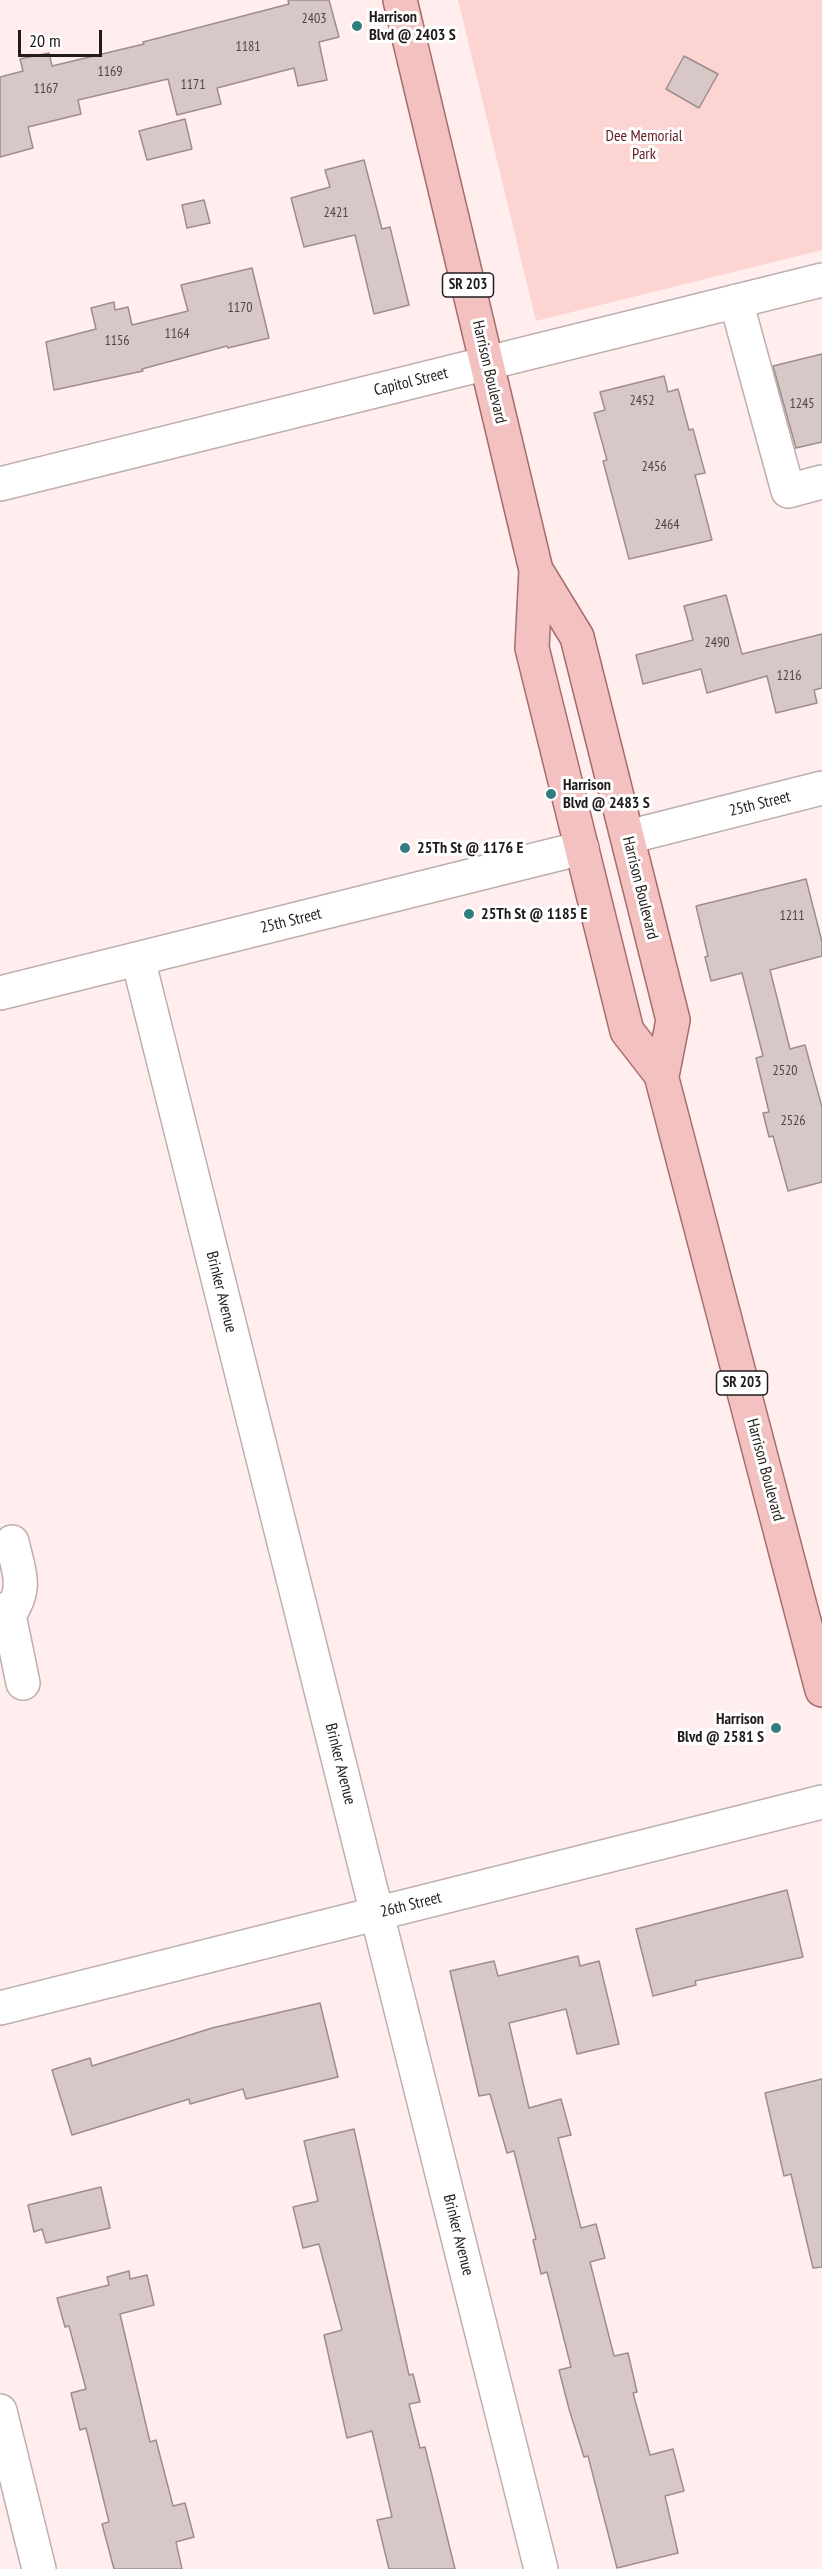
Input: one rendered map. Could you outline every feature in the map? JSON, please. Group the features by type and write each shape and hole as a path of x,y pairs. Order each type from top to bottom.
{"main road":[{"name":"Harrison Boulevard","path":"400,0 536,570 532,648 582,848"},
{"path":"536,570 597,809 628,837"},
{"name":"Harrison Boulevard","path":"628,837 673,1020 662,1076 822,1690"},
{"path":"582,848 608,873 662,1076"}],"street":[{"name":"Capitol Street","path":"0,484 822,280"},
{"path":"736,301 788,491 822,482"},
{"name":"25th Street","path":"628,837 822,788"},
{"name":"25th Street","path":"0,993 582,848"},
{"name":"Brinker Avenue","path":"138,958 541,2569"},
{"path":"12,1542 21,1585 19,1600 4,1613 24,1683"},
{"name":"26th Street","path":"0,2008 822,1802"},
{"path":"0,2411 39,2569"}],"green space":[{"name":"Dee Memorial Park","path":"458,0 822,0 822,250 536,321"}],"building":[{"path":"288,0 329,0 339,37 319,42 327,80 298,86 294,68 217,88 221,104 177,115 168,79 78,100 81,114 28,127 33,148 0,157 0,77 23,71 20,59 49,53 52,66 144,44 143,42 289,4"},
{"path":"684,56 718,74 699,108 666,89"},
{"path":"185,119 192,149 147,160 139,131"},
{"path":"364,160 382,229 390,227 409,305 374,314 355,235 304,247 291,198 330,187 325,170"},
{"path":"204,200 210,223 187,228 182,205"},
{"path":"252,268 269,338 228,348 227,346 142,369 143,371 54,390 46,342 96,329 91,308 114,302 115,310 128,307 132,325 188,311 181,285"},
{"path":"822,354 822,442 796,448 773,366"},
{"path":"664,376 668,392 678,389 689,430 693,429 705,473 695,475 712,540 629,559 603,461 607,460 594,413 605,410 600,392"},
{"path":"726,595 742,654 822,634 822,688 814,690 817,703 776,713 767,676 707,693 701,669 643,684 636,655 693,640 684,606"},
{"path":"806,879 822,942 822,956 770,970 790,1049 805,1045 822,1107 822,1182 788,1191 773,1136 769,1137 763,1113 769,1112 756,1058 763,1056 742,973 711,981 705,957 708,956 696,906"},
{"path":"787,1890 803,1957 695,1981 696,1985 653,1996 636,1929"},
{"path":"578,1956 580,1966 599,1961 619,2044 577,2054 566,2009 509,2023 529,2108 561,2099 571,2135 558,2138 581,2228 596,2224 605,2258 590,2262 614,2356 628,2353 637,2392 633,2393 650,2455 673,2449 684,2491 665,2496 678,2553 617,2568 588,2456 584,2457 559,2370 571,2367 547,2272 541,2274 533,2240 536,2239 514,2151 507,2153 490,2094 479,2096 450,1971 494,1961 498,1976"},
{"path":"320,2003 338,2077 246,2099 243,2089 190,2104 189,2099 72,2135 52,2070 90,2058 92,2066 212,2028"},
{"path":"822,2079 822,2267 813,2268 791,2174 784,2176 765,2093"},
{"path":"354,2129 409,2375 413,2374 420,2402 409,2404 420,2448 425,2447 455,2569 389,2569 377,2520 392,2517 372,2431 347,2438 324,2335 342,2330 319,2244 303,2248 293,2207 318,2201 304,2141"},
{"path":"101,2187 110,2228 46,2243 42,2229 34,2232 28,2205"},
{"path":"129,2271 130,2279 147,2275 154,2305 120,2314 150,2442 156,2440 173,2506 185,2503 194,2537 176,2542 182,2569 114,2569 102,2524 109,2522 86,2428 80,2430 71,2393 86,2389 69,2326 65,2327 57,2298 109,2285 107,2277"}],"place":[{"name":"Harrison Blvd @ 2403 S","path":"357,26"},
{"name":"Harrison Blvd @ 2483 S","path":"551,794"},
{"name":"25Th St @ 1176 E","path":"405,848"},
{"name":"25Th St @ 1185 E","path":"469,914"},
{"name":"Harrison Blvd @ 2581 S","path":"776,1728"}]}
